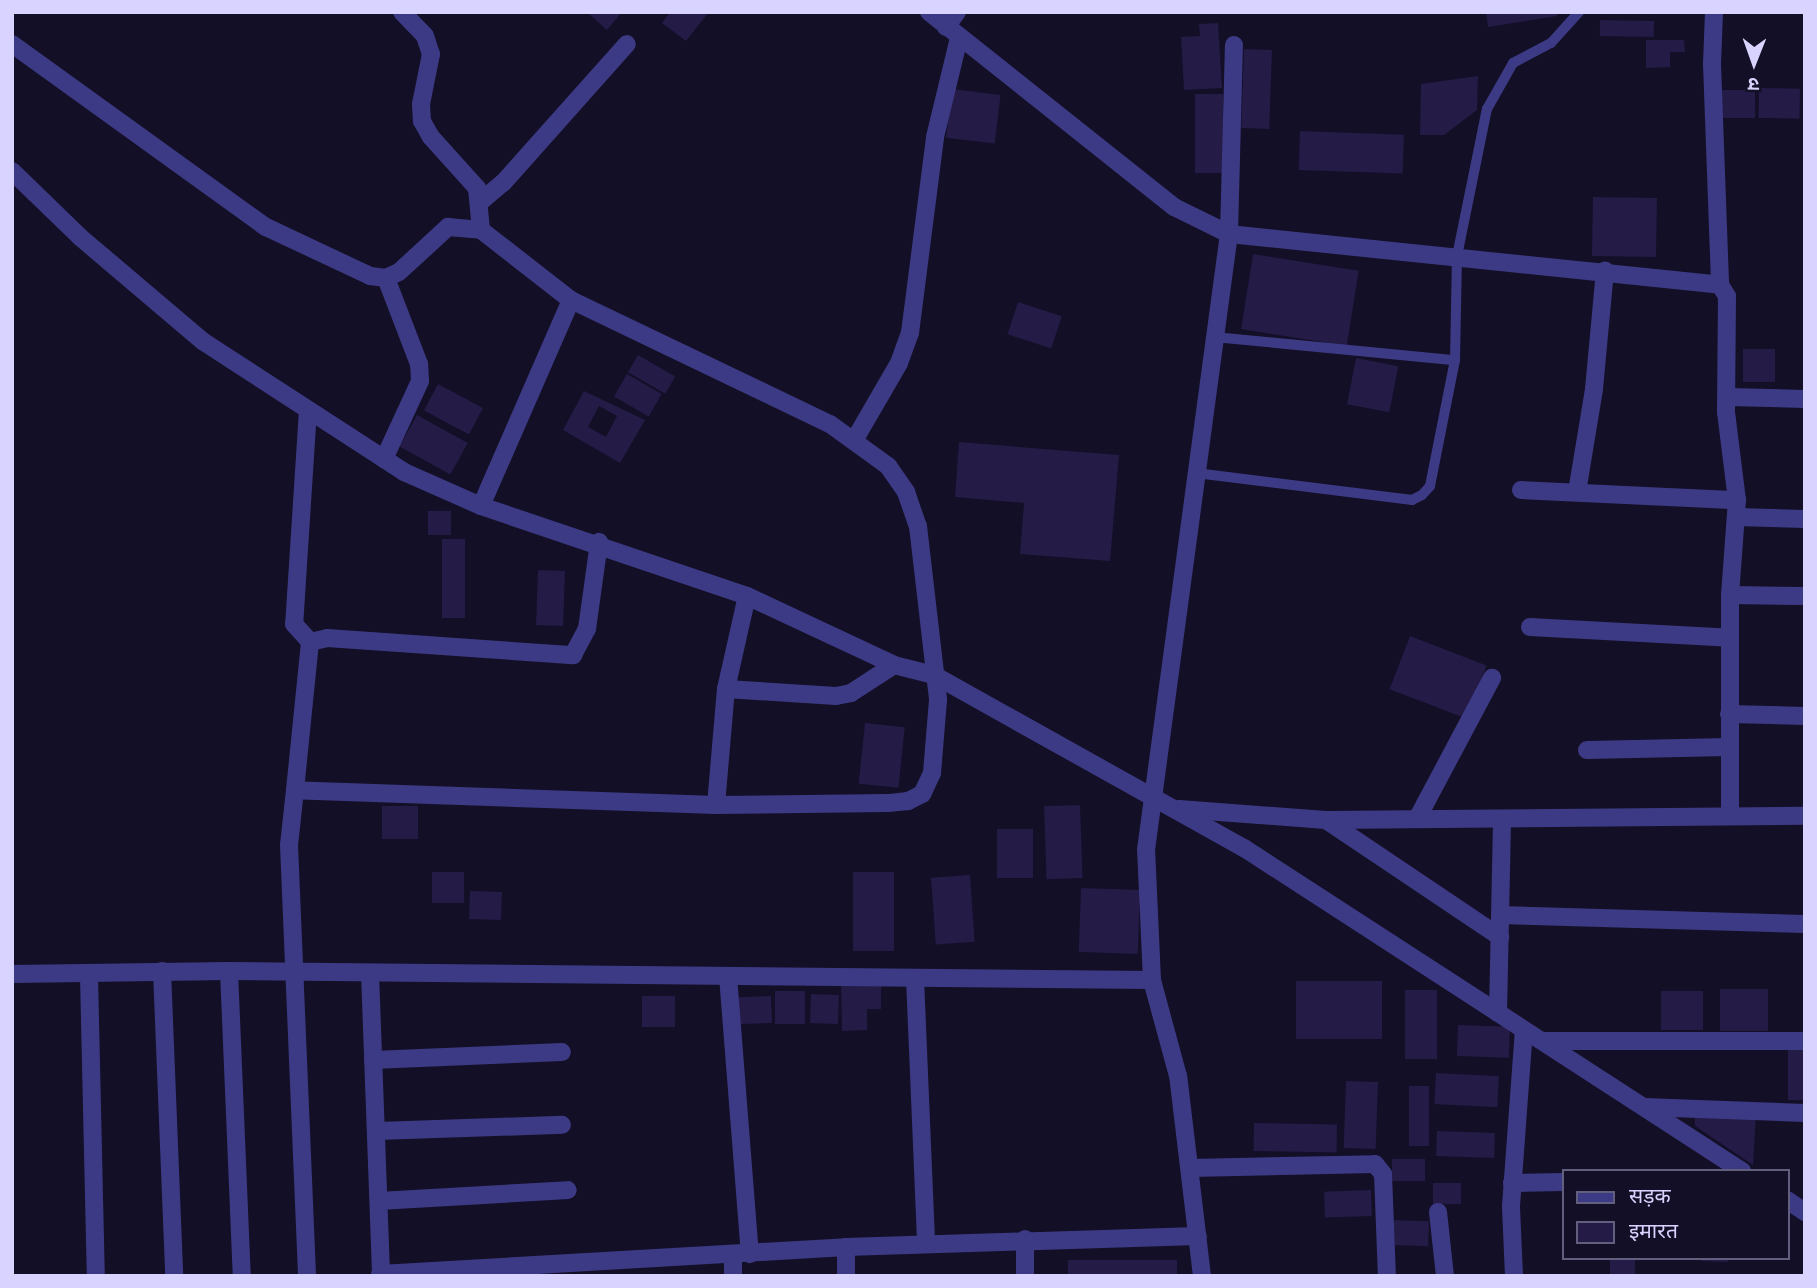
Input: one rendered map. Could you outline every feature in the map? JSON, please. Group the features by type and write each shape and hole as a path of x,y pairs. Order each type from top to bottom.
{"street":[{"path":"402,12 425,36 431,54 421,104 422,121 430,137 477,188 481,230"},
{"path":"929,12 954,26 1174,207 1228,234 1720,285"},
{"path":"1714,12 1720,285 1727,296 1726,412 1736,508 1730,595 1730,815"},
{"path":"855,439 899,363 910,333 935,137 954,26"},
{"path":"12,44 240,212 370,276 386,278 399,272 448,227 481,230 571,300 664,341 855,439 888,466 914,509 934,675 938,737 932,773 922,794 908,801 716,806 295,790"},
{"path":"480,202 503,183 627,44"},
{"path":"1202,1276 1178,1076 1152,980 1146,850 1228,234 1234,45"},
{"path":"12,171 80,237 204,342 384,459 445,493 599,542 747,596 894,665 934,675 1151,799 1173,808 1244,848 1739,1169"},
{"path":"1577,492 1594,388 1605,271"},
{"path":"384,459 420,381 419,365 386,278"},
{"path":"481,506 571,300"},
{"path":"1728,397 1805,400"},
{"path":"307,1276 297,972 289,845 310,642 294,624 308,410"},
{"path":"1521,490 1577,492 1736,508 1805,519"},
{"path":"310,642 327,639 573,655 587,628 599,542"},
{"path":"1730,595 1805,596"},
{"path":"716,806 726,689 747,596"},
{"path":"1530,627 1730,638"},
{"path":"726,689 836,696 851,693 894,665"},
{"path":"1417,819 1492,678"},
{"path":"1729,714 1805,716"},
{"path":"1587,750 1728,747"},
{"path":"1173,808 1326,820 1805,816"},
{"path":"1498,1013 1502,819"},
{"path":"1326,820 1500,937"},
{"path":"1500,915 1805,924"},
{"path":"12,974 89,976 162,971 229,971 1152,980"},
{"path":"162,971 174,1276"},
{"path":"229,971 242,1276"},
{"path":"370,973 381,1275 661,1268 741,1255 926,1243 1198,1236"},
{"path":"89,976 96,1276"},
{"path":"728,976 741,1255 733,1276"},
{"path":"915,978 926,1243"},
{"path":"1514,1276 1512,1182 1524,1030"},
{"path":"1543,1041 1805,1041"},
{"path":"373,1060 562,1052"},
{"path":"1644,1107 1805,1113"},
{"path":"377,1131 562,1125"},
{"path":"1190,1168 1375,1164 1383,1174 1388,1276"},
{"path":"1512,1182 1562,1182"},
{"path":"379,1201 568,1190"},
{"path":"1789,1201 1805,1212"},
{"path":"1438,1212 1445,1276"},
{"path":"1025,1239 1026,1276"},
{"path":"846,1248 846,1276"}],"lane":[{"path":"1196,473 1412,500 1430,486 1455,360 1457,256 1496,86 1513,63 1551,43 1579,12"},
{"path":"1214,337 1455,360"}],"building":[{"path":"587,12 622,12 607,30"},
{"path":"670,12 709,12 686,41 662,23"},
{"path":"1486,12 1557,12 1557,16 1488,27"},
{"path":"1600,20 1654,21 1654,37 1600,36"},
{"path":"1218,23 1222,88 1184,90 1181,37 1200,36 1199,24"},
{"path":"1646,40 1684,40 1685,52 1670,52 1670,67 1646,68"},
{"path":"1244,49 1272,50 1269,129 1241,128"},
{"path":"1478,76 1477,110 1444,135 1420,135 1421,84"},
{"path":"1759,88 1800,89 1799,119 1758,118"},
{"path":"952,89 1001,95 995,144 946,138"},
{"path":"1722,90 1755,90 1755,118 1722,118"},
{"path":"1195,94 1223,94 1223,173 1195,173"},
{"path":"1300,131 1404,135 1403,174 1299,170"},
{"path":"1593,197 1657,198 1656,257 1592,256"},
{"path":"1253,254 1359,271 1347,346 1241,329"},
{"path":"1018,302 1062,316 1051,349 1007,334"},
{"path":"1743,349 1775,349 1775,382 1743,382"},
{"path":"638,355 675,376 665,394 628,372"},
{"path":"1356,358 1398,366 1389,412 1347,404"},
{"path":"627,374 662,394 649,417 614,397"},
{"path":"438,384 483,408 469,434 424,410"},
{"path":"584,391 645,420 620,463 563,430","holes":["599,406 617,416 606,437 588,427"]},
{"path":"417,415 468,443 450,475 400,446"},
{"path":"959,442 1119,455 1110,561 1020,554 1024,503 955,497"},
{"path":"428,511 451,511 451,535 428,535"},
{"path":"442,539 465,539 465,618 442,618"},
{"path":"538,570 565,571 563,626 536,625"},
{"path":"1410,636 1487,665 1466,719 1390,689"},
{"path":"865,723 905,727 898,788 859,784"},
{"path":"1080,805 1083,878 1047,879 1044,806"},
{"path":"382,806 418,806 418,839 382,839"},
{"path":"997,829 1033,829 1033,878 997,878"},
{"path":"432,872 464,872 464,903 432,903"},
{"path":"853,872 894,872 894,951 853,951"},
{"path":"970,875 975,942 936,945 931,878"},
{"path":"1081,888 1140,890 1138,954 1079,952"},
{"path":"470,891 502,892 501,920 469,919"},
{"path":"1296,981 1382,981 1382,1039 1296,1039"},
{"path":"881,983 881,1009 867,1009 867,1030 842,1031 841,984"},
{"path":"1720,989 1768,989 1768,1031 1720,1031"},
{"path":"1405,990 1437,990 1437,1059 1405,1059"},
{"path":"775,991 805,991 805,1024 775,1024"},
{"path":"1661,991 1703,991 1703,1030 1661,1030"},
{"path":"811,994 839,995 838,1024 810,1023"},
{"path":"642,996 675,996 675,1027 642,1027"},
{"path":"771,996 772,1023 739,1024 738,997"},
{"path":"1458,1025 1510,1027 1509,1058 1457,1056"},
{"path":"1788,1044 1805,1044 1805,1100 1788,1100"},
{"path":"1436,1073 1499,1076 1497,1107 1434,1104"},
{"path":"1346,1081 1378,1082 1376,1149 1344,1148"},
{"path":"1409,1086 1429,1086 1429,1146 1409,1146"},
{"path":"1695,1109 1756,1112 1753,1165 1695,1126"},
{"path":"1254,1123 1337,1124 1336,1152 1254,1151"},
{"path":"1437,1131 1495,1133 1494,1158 1436,1156"},
{"path":"1392,1159 1425,1159 1425,1181 1392,1181"},
{"path":"1433,1183 1461,1183 1461,1204 1433,1204"},
{"path":"1371,1190 1372,1216 1325,1218 1324,1192"},
{"path":"1392,1220 1429,1221 1428,1246 1391,1245"},
{"path":"1068,1260 1177,1260 1177,1276 1068,1276"},
{"path":"1610,1260 1635,1260 1635,1276 1610,1276"},
{"path":"1728,1260 1728,1262 1701,1261"}]}
